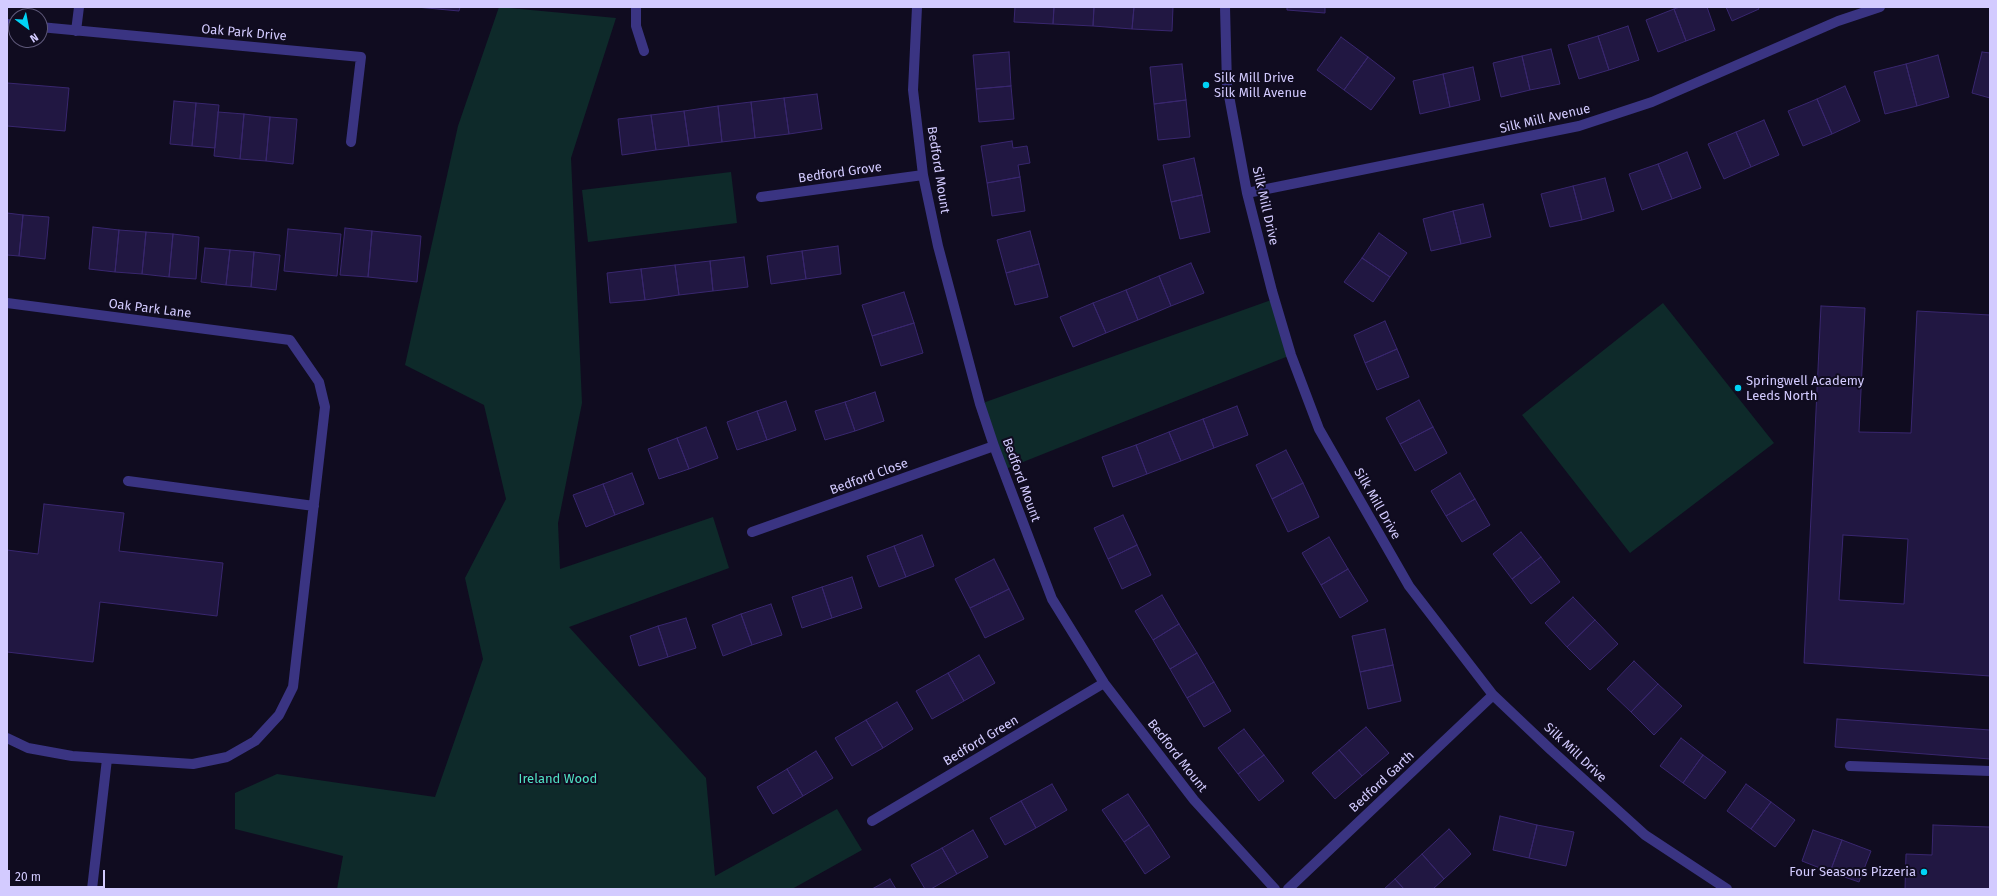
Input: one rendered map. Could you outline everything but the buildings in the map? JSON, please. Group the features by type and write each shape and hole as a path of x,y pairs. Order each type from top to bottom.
{"street":[{"path":"76,31 78,7"},
{"path":"636,7 636,26 644,51"},
{"name":"Bedford Mount","path":"917,7 913,90 923,175 938,246 973,382 994,446 1052,599 1104,683 1194,800 1275,889"},
{"name":"Silk Mill Drive","path":"1225,7 1227,84 1247,193 1272,290 1291,355 1319,429 1409,586 1493,695 1644,835 1727,889"},
{"name":"Silk Mill Avenue","path":"1247,193 1579,126 1652,102 1838,21 1880,7"},
{"name":"Oak Park Drive","path":"48,28 361,57 351,142"},
{"name":"Bedford Grove","path":"761,197 923,175"},
{"name":"Oak Park Lane","path":"7,303 290,340 319,382 325,407 314,506"},
{"name":"Bedford Close","path":"752,532 994,446"},
{"path":"7,738 28,748 72,756 193,764 227,757 255,741 279,715 293,687 314,506 128,481"},
{"name":"Bedford Green","path":"872,821 1104,683"},
{"name":"Bedford Garth","path":"1288,889 1493,695"},
{"path":"92,889 107,759"},
{"path":"1850,766 1990,771"}],"green space":[{"name":"Ireland Wood","path":"499,7 616,18 571,158 582,403 558,523 560,569 713,517 729,568 569,627 706,778 715,876 837,809 862,850 792,889 337,889 343,856 235,829 235,793 277,774 435,797 483,659 465,578 506,499 484,405 405,365 458,126"},
{"path":"731,172 737,223 588,242 582,190"},
{"path":"1274,299 1291,355 1003,470 980,404"},
{"path":"1663,303 1774,443 1630,553 1522,415"}],"place":[{"name":"Silk Mill Drive Silk Mill Avenue","path":"1206,85"},
{"name":"Springwell Academy Leeds North","path":"1738,388"},
{"name":"Four Seasons Pizzeria","path":"1924,872"}]}
